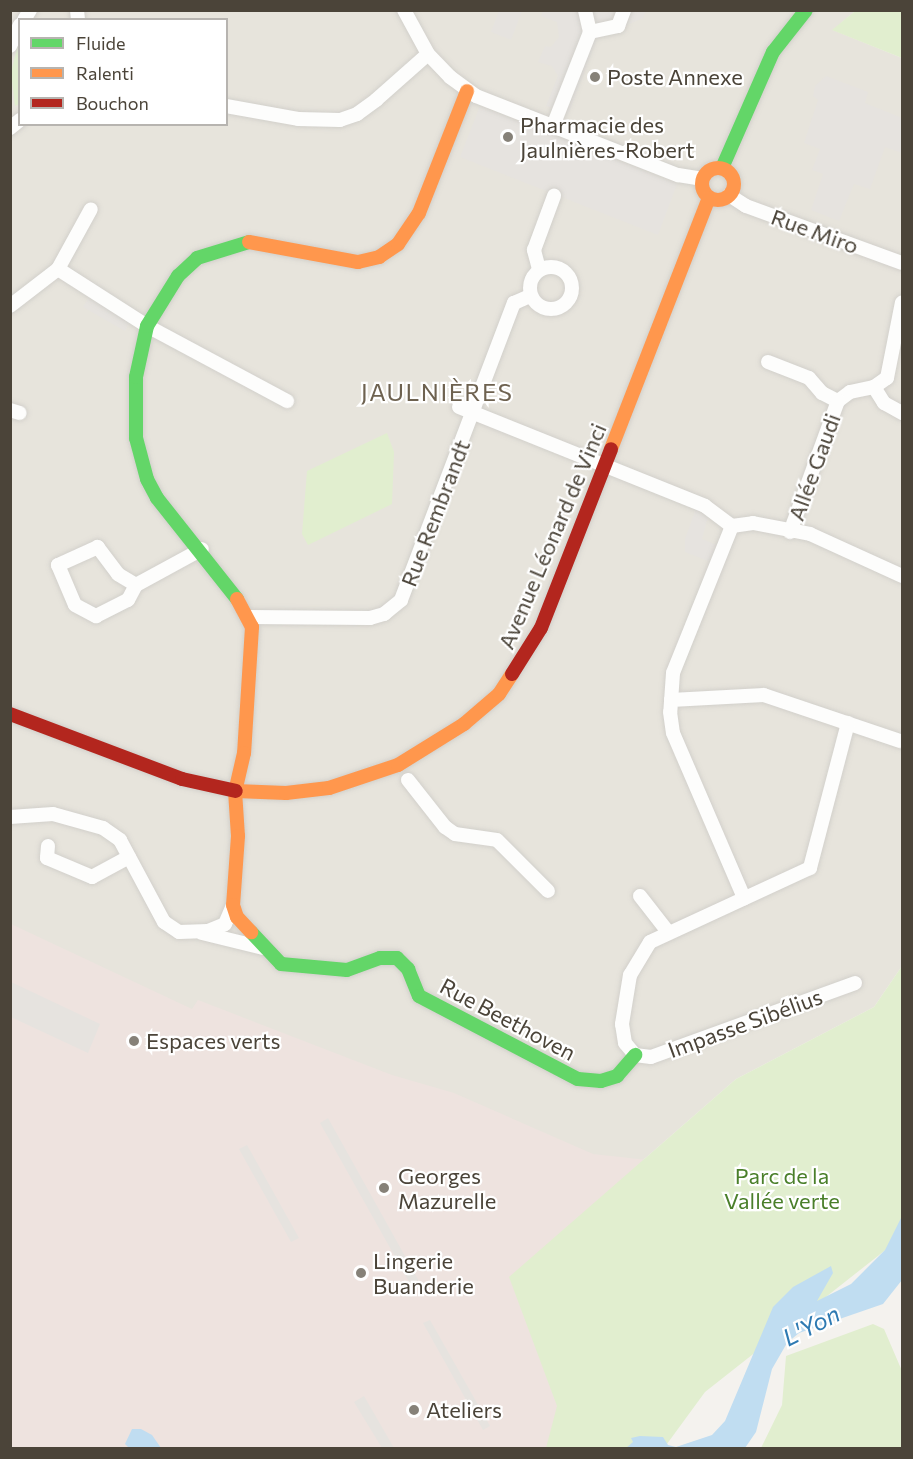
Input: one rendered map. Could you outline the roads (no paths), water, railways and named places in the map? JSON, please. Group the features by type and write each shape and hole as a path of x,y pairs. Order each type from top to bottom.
{"street":[{"path":"404,10 428,54 467,91 678,175 702,179"},
{"path":"553,126 590,32 585,10"},
{"path":"590,32 618,26 624,10"},
{"path":"722,168 773,52 806,10"},
{"path":"10,46 18,29"},
{"path":"228,106 298,119 340,120 357,114 376,100 428,54"},
{"path":"200,932 225,924 233,904 238,836 235,791 244,753 254,638 249,616 202,549 157,498 140,459 134,414 147,326 178,276 197,258 223,246 258,241 343,262 358,262 379,257 398,244 419,213 467,91"},
{"path":"722,168 734,183 729,195 716,200 709,198 701,186 702,179 707,172 722,168"},
{"name":"Rue Miro","path":"729,195 746,206 903,263"},
{"path":"539,269 534,250 554,196"},
{"name":"Avenue Léonard de Vinci","path":"10,714 146,767 235,791 286,794 365,778 398,765 434,744 499,694 541,628 709,198"},
{"path":"10,306 58,269 91,209"},
{"path":"554,268 568,276 571,295 567,306 560,310 530,296 531,280 539,269 554,268"},
{"path":"58,269 147,326 287,401"},
{"name":"Rue Rembrandt","path":"249,616 370,618 393,608 408,588 514,303 530,296"},
{"path":"768,363 809,378 822,393 838,401 850,392 874,387 887,378 903,302"},
{"path":"874,387 884,403 903,413"},
{"name":"Allée Gaudi","path":"790,532 838,401"},
{"path":"459,407 705,506 732,525 753,523 790,532 810,534 903,576"},
{"path":"732,525 673,673 671,699 673,734 744,898"},
{"path":"136,585 118,574 98,547 58,564 75,605 96,616 128,600 136,585 202,549"},
{"path":"671,699 764,695 900,741"},
{"path":"635,1055 625,1043 622,1024 630,975 645,948 668,932 806,871 814,860 848,723"},
{"path":"408,780 445,827 455,834 496,840 548,891"},
{"path":"10,817 53,814 79,818 112,834 129,857 159,913 170,928 200,932 263,948"},
{"path":"48,846 47,858 92,877 129,857"},
{"path":"640,896 668,932"},
{"name":"Rue Beethoven","path":"233,904 237,917 263,948 281,964 338,970 380,958 397,958 408,969 418,996 578,1079 601,1081 617,1076 635,1055"},
{"name":"Impasse Sibélius","path":"635,1055 651,1057 855,983"}],"water":[{"name":"L'Yon","path":"902,1216 902,1280 883,1304 799,1333 787,1343 772,1369 756,1432 745,1448 626,1448 633,1442 631,1438 640,1436 663,1437 668,1445 676,1447 712,1435 725,1421 773,1307 793,1287 831,1266 833,1273 817,1301 851,1284 885,1250"},
{"path":"132,1429 141,1429 152,1435 161,1448 129,1448 125,1444"}],"place":[{"name":"Poste Annexe","path":"595,77"},
{"name":"Pharmacie des Jaulnières-Robert","path":"508,137"},
{"name":"Espaces verts","path":"134,1041"},
{"name":"Georges Mazurelle","path":"384,1188"},
{"name":"Lingerie Buanderie","path":"361,1273"},
{"name":"Ateliers","path":"414,1410"}],"district":[{"name":"JAULNIÈRES","path":"437,392"}],"park label":[{"name":"Parc de la Vallée verte","path":"782,1188"}]}
